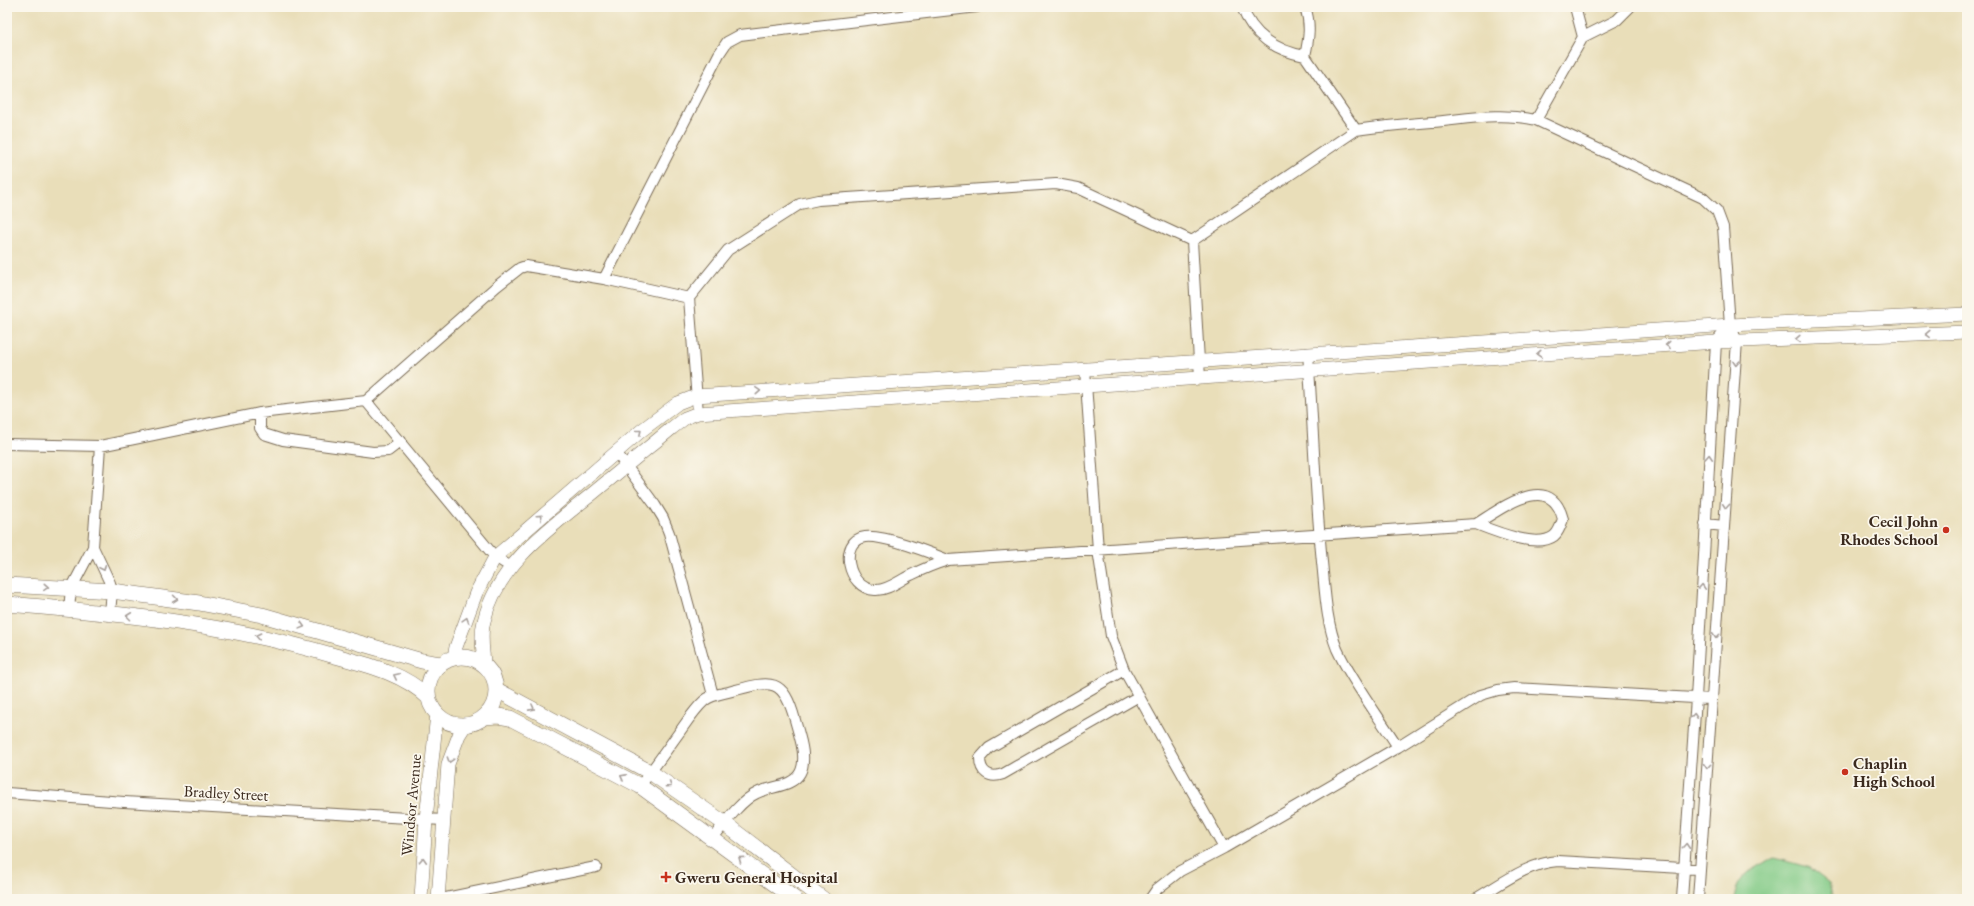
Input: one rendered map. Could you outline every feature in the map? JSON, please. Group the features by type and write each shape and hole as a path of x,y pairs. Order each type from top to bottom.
{"highway":[{"path":"7,585 112,591 199,603 262,615 422,661 440,664"},
{"path":"7,604 69,609 197,624 312,649 378,668 416,686 428,698 436,714 447,722 460,725 472,724 484,718 498,716 510,718 640,786 795,899"},
{"path":"428,698 428,685 432,673 440,664 454,657 470,657 484,664 493,675 497,690 493,706 484,718"},
{"path":"497,690 650,772 724,823 823,899"},
{"path":"756,870 766,855"}],"main road":[{"path":"454,657 456,647 476,593 495,557 616,452 678,403 696,396 1730,325 1967,314"},
{"path":"484,664 482,639 484,620 497,590 511,567 555,524 672,428 685,418 698,413 1716,342 1967,332"},
{"name":"Windsor Avenue","path":"421,899 426,819 436,714"},
{"name":"Windsor Avenue","path":"439,899 443,820 448,764 459,735 466,724"}],"street":[{"path":"604,279 712,68 727,42 740,35 977,7"},
{"path":"1242,7 1247,21 1260,34 1278,48 1305,56 1356,130"},
{"path":"1305,7 1310,34 1305,56"},
{"path":"1575,7 1583,36"},
{"path":"1536,120 1583,36 1617,20 1630,7"},
{"path":"1192,242 1356,130 1378,126 1492,116 1520,117 1536,120 1703,198 1718,211 1723,227 1730,325 1737,341 1698,899"},
{"path":"698,413 689,298 728,250 800,204 818,200 1056,184 1078,188 1192,242"},
{"path":"1192,242 1200,378"},
{"path":"7,444 100,446 260,413 366,401 520,268 526,266 546,268 604,279 689,298"},
{"path":"1682,899 1696,698 1716,342 1730,325"},
{"path":"1308,353 1319,535 1326,603 1337,648 1398,747"},
{"path":"1085,370 1098,550 1111,636 1124,670 1224,848"},
{"path":"366,401 401,441 495,557 511,567"},
{"path":"260,413 260,428 264,434 283,440 380,452 388,451 401,441"},
{"path":"69,609 71,589 93,547 100,446"},
{"path":"616,452 663,518 712,695"},
{"path":"948,560 886,539 866,537 858,539 851,546 849,559 854,580 866,589 876,591 885,589 932,565 948,560 1476,524 1533,541 1544,540 1554,536 1561,527 1563,520 1557,504 1546,496 1538,495 1519,499 1476,524"},
{"path":"1705,524 1724,526"},
{"path":"93,547 112,591 110,614"},
{"path":"1124,670 989,748 980,758 982,770 992,776 1003,774 1139,696"},
{"path":"640,786 695,711 712,695 759,684 770,684 779,688 788,696 791,705 803,755 804,764 800,774 793,781 756,793 746,800 724,823 713,838"},
{"path":"1150,899 1157,889 1167,880 1398,747 1481,695 1498,690 1514,688 1712,699"},
{"name":"Bradley Street","path":"7,793 132,802 443,820"},
{"path":"1475,899 1530,868 1544,862 1558,861 1700,869"},
{"path":"439,899 596,867"}],"green space":[{"path":"1774,858 1808,867 1829,883 1833,899 1734,899 1739,884 1743,878 1760,865"}],"place":[{"name":"Cecil John Rhodes School","path":"1946,530"},
{"name":"Chaplin High School","path":"1845,772"},
{"name":"Gweru General Hospital","path":"666,877"}]}
